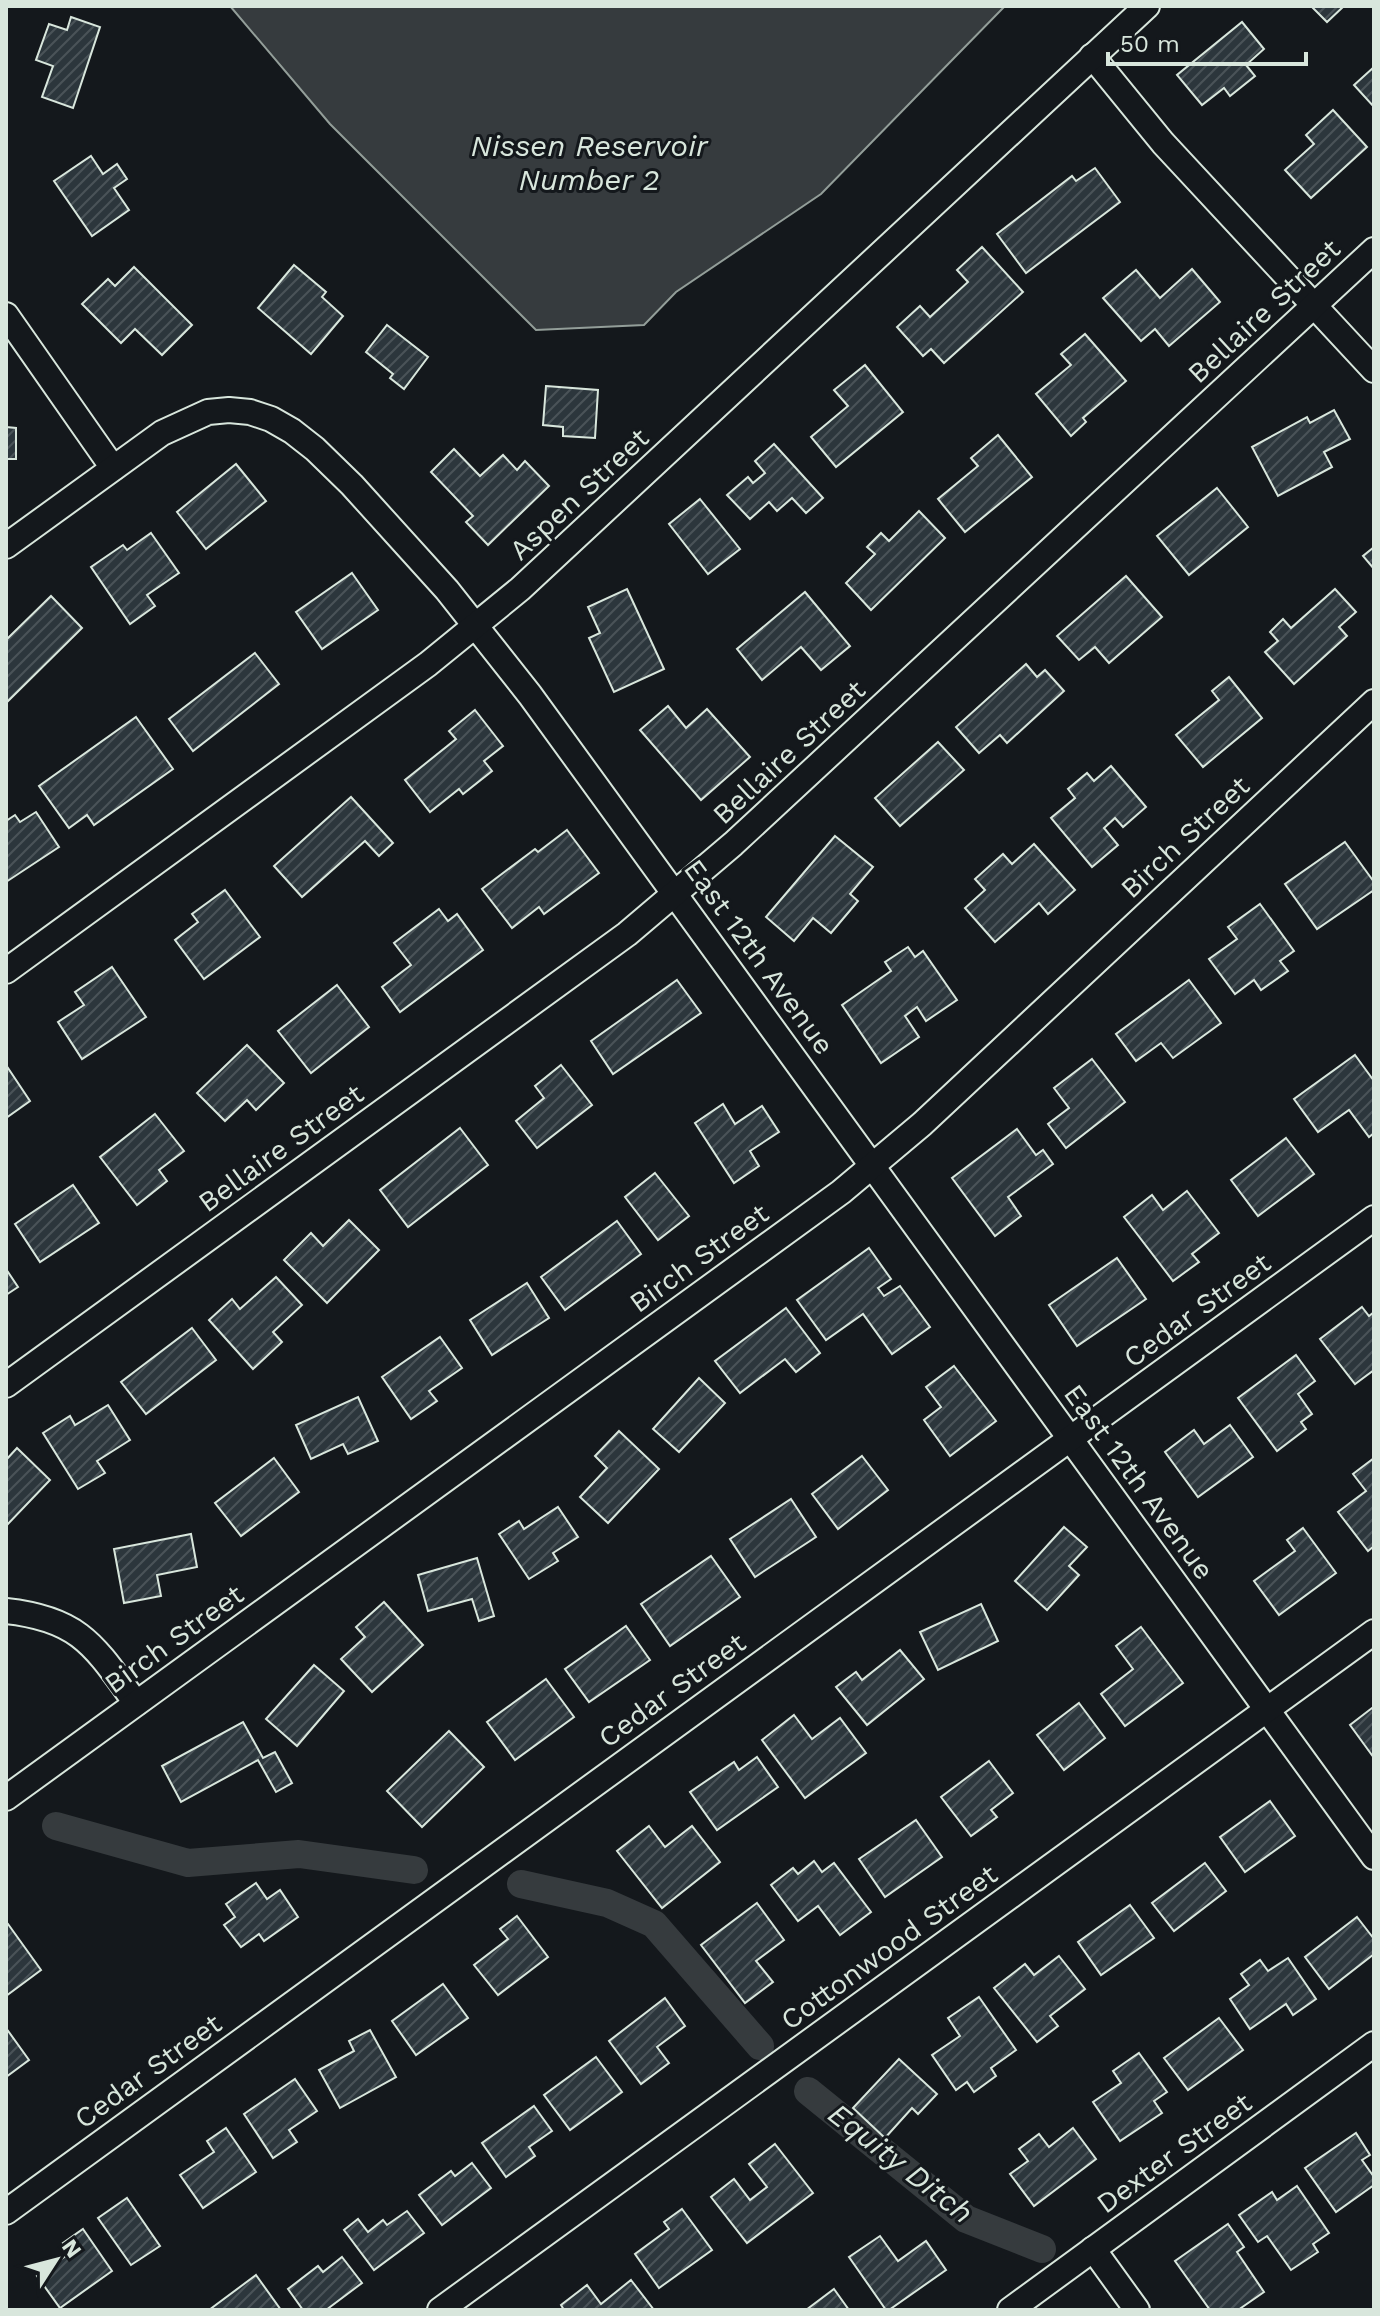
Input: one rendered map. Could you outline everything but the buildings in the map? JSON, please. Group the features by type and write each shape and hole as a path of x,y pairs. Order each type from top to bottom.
{"street":[{"name":"Aspen Street","path":"6,971 428,664 531,579 1147,6"},
{"path":"1092,56 1163,143 1374,370"},
{"name":"Bellaire Street","path":"6,1385 627,934 733,844 1374,250"},
{"path":"6,315 113,468"},
{"name":"East 12th Avenue","path":"6,546 162,433 208,412 250,412 271,419 315,449 352,485 447,590 530,695 1374,1857"},
{"name":"Birch Street","path":"6,1798 828,1201 873,1165 922,1124 1374,702"},
{"name":"Cedar Street","path":"6,2212 1374,1218"},
{"path":"6,1611 35,1614 56,1620 74,1630 100,1656 136,1703"},
{"name":"Cottonwood Street","path":"440,2310 1374,1632"},
{"name":"Dexter Street","path":"1010,2310 1374,2044"},
{"path":"1093,2249 1137,2310"}],"water":[{"name":"Nissen Reservoir Number 2","path":"230,6 1005,6 821,194 676,292 644,325 536,330 330,124"}],"waterway":[{"name":"Equity Ditch","path":"56,1826 188,1863 299,1854 414,1870"},
{"name":"Equity Ditch","path":"521,1884 607,1903 654,1924 760,2046"},
{"name":"Equity Ditch","path":"808,2091 966,2219 1042,2249"}]}
